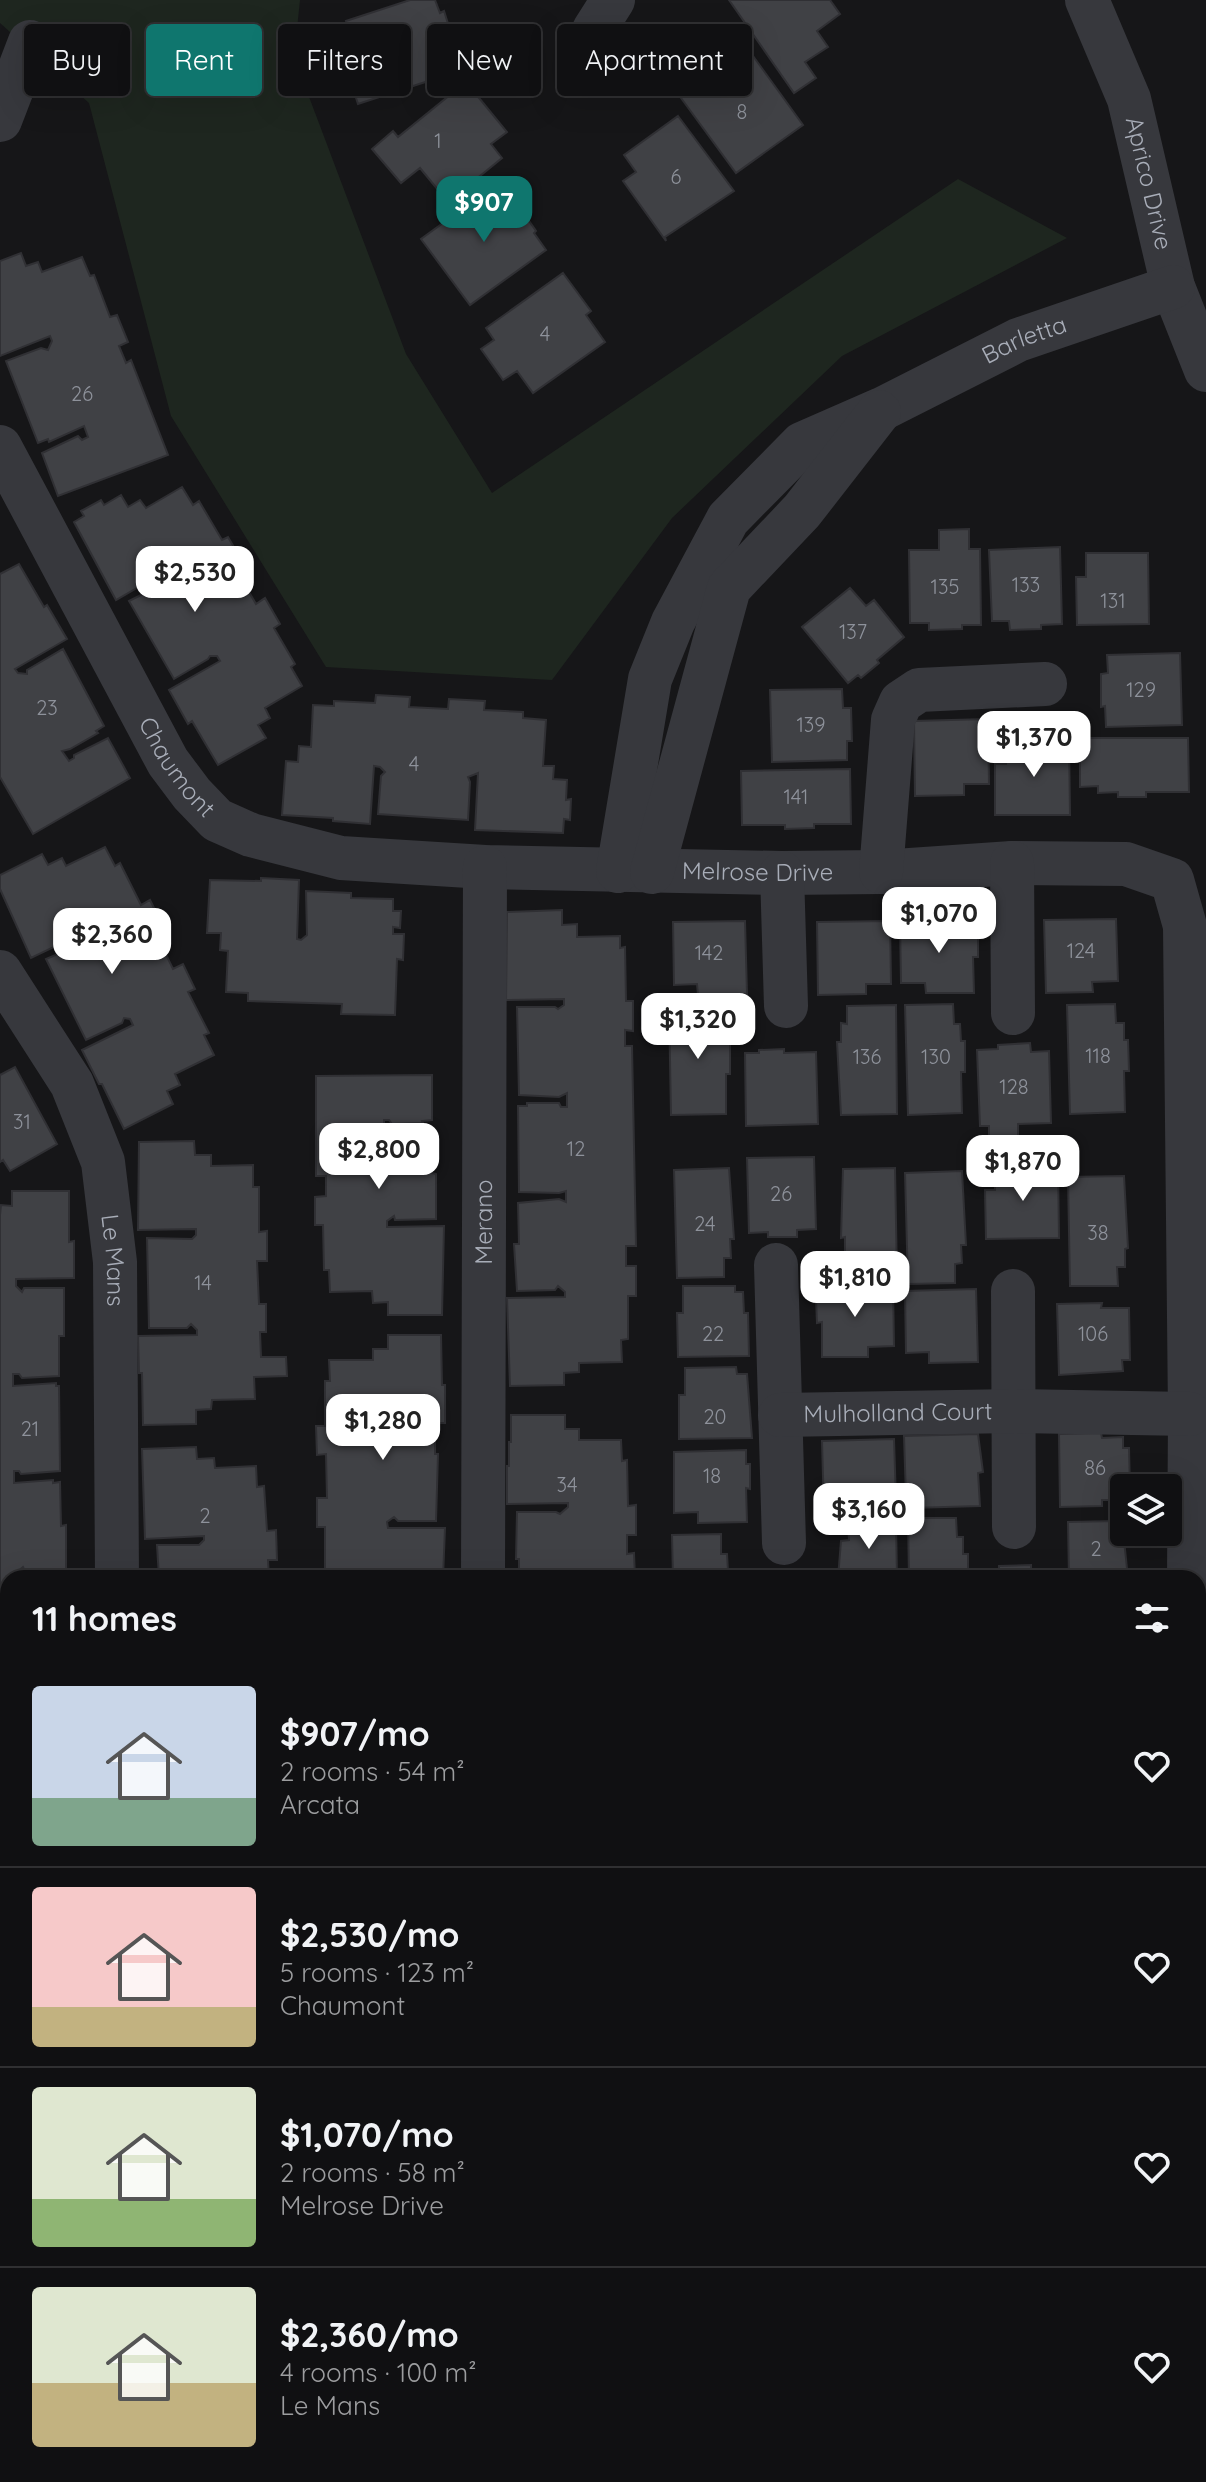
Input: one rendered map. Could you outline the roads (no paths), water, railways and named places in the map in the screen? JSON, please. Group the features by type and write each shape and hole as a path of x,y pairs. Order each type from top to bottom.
{"street":[{"name":"Aprico Drive","path":"1087,0 1129,99 1173,287 1206,370"},
{"path":"0,120 24,58"},
{"name":"Barletta","path":"635,871 715,580 802,511 882,409 1018,340 1173,287"},
{"name":"Chaumont","path":"0,447 168,762 217,820 251,835 341,858 485,867 635,871"},
{"path":"881,872 893,720 901,702 919,690 1045,684"},
{"path":"1012,863 1013,1013"},
{"name":"Melrose Drive","path":"635,871 881,872 1012,863 1126,864 1172,880 1185,926 1196,1093 1197,1334 1190,1414 1194,1554"},
{"name":"Merano","path":"483,1570 485,867"},
{"path":"782,873 786,1006"},
{"name":"Le Mans","path":"0,972 72,1084 103,1162 115,1262 117,1570"},
{"path":"776,1265 784,1543"},
{"name":"Mulholland Court","path":"1013,1291 1014,1527"},
{"name":"Mulholland Court","path":"780,1415 1014,1411 1190,1414"}]}
